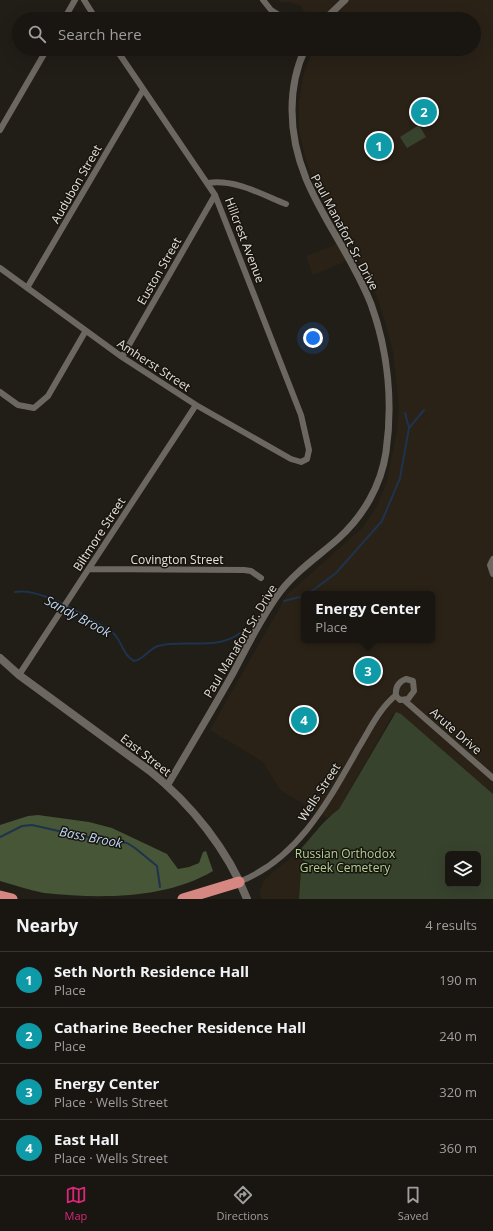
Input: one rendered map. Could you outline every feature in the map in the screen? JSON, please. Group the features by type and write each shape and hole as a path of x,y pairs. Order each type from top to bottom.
{"highway":[{"path":"182,899 239,882"},
{"path":"0,896 12,899"}],"main road":[{"name":"East Street","path":"0,658 19,676 150,771 167,786 207,830 226,858 247,899"}],"street":[{"path":"68,12 75,0"},
{"path":"84,0 92,12"},
{"path":"263,0 274,12"},
{"path":"332,12 345,0"},
{"path":"0,130 43,56"},
{"name":"Hillcrest Avenue","path":"121,56 215,195 301,415 309,450 306,459"},
{"name":"Paul Manafort Sr. Drive","path":"167,786 281,592 293,577 351,526 364,510 376,487 386,455 389,398 385,356 379,331 362,284 310,191 296,148 292,115 293,90 302,56"},
{"name":"Audubon Street","path":"27,288 143,90"},
{"path":"208,183 220,182 239,186 286,204"},
{"name":"Euston Street","path":"122,357 215,195"},
{"name":"Amherst Street","path":"0,268 85,332 196,405 292,459 301,462 306,459"},
{"path":"0,392 18,406 34,408 48,396 85,332"},
{"name":"Biltmore Street","path":"19,676 196,405"},
{"path":"493,559 490,565 493,574"},
{"name":"Covington Street","path":"90,569 244,570 251,571 261,578"},
{"name":"Wells Street","path":"239,882 256,874 277,858 312,824 328,801 379,713 396,695 396,689 400,682 406,679 412,680 415,684 414,693 404,700"},
{"path":"396,695 399,700 404,700"},
{"name":"Arute Drive","path":"404,700 493,778"}],"shaded area":[{"path":"279,0 493,0 493,794 399,713 393,714 339,809 327,818 280,790 263,762 210,730 287,595 362,528 377,506 387,481 397,430 399,407 393,352 376,294 361,262 356,255 342,263 313,275 306,256 332,246 346,237 319,196 306,160 299,132 299,101 304,72 311,56 481,56 481,12 304,12 301,6 289,2 281,3"},
{"path":"295,855 305,861 301,870 299,899 261,899 260,892 263,882 268,876"}],"green space":[{"path":"419,125 426,137 407,148 400,137"},
{"name":"Russian Orthodox Greek Cemetery","path":"396,712 401,714 493,794 493,899 299,899 301,870 305,861 295,855 339,809"},
{"path":"38,815 89,822 112,828 167,854 178,869 199,863 203,852 206,851 213,871 195,880 175,887 132,895 87,896 44,893 0,881 0,825 28,816"}],"waterway":[{"name":"Sandy Brook","path":"312,591 336,573 382,521 400,478 409,428 424,410"},
{"path":"405,413 409,428"},
{"name":"Sandy Brook","path":"15,592 38,594 51,599 111,631 118,638 127,655 134,661 141,659 151,649 158,646 168,644 200,644 221,642 240,633"},
{"name":"Sandy Brook","path":"284,601 301,597"},
{"name":"Bass Brook","path":"0,837 22,826 32,825 81,836 127,843 157,866 160,887"}],"place":[{"name":"Catharine Beecher Residence Hall","path":"424,112"},
{"name":"Seth North Residence Hall","path":"379,146"},
{"name":"Energy Center","path":"368,671"},
{"name":"East Hall","path":"304,720"}]}
